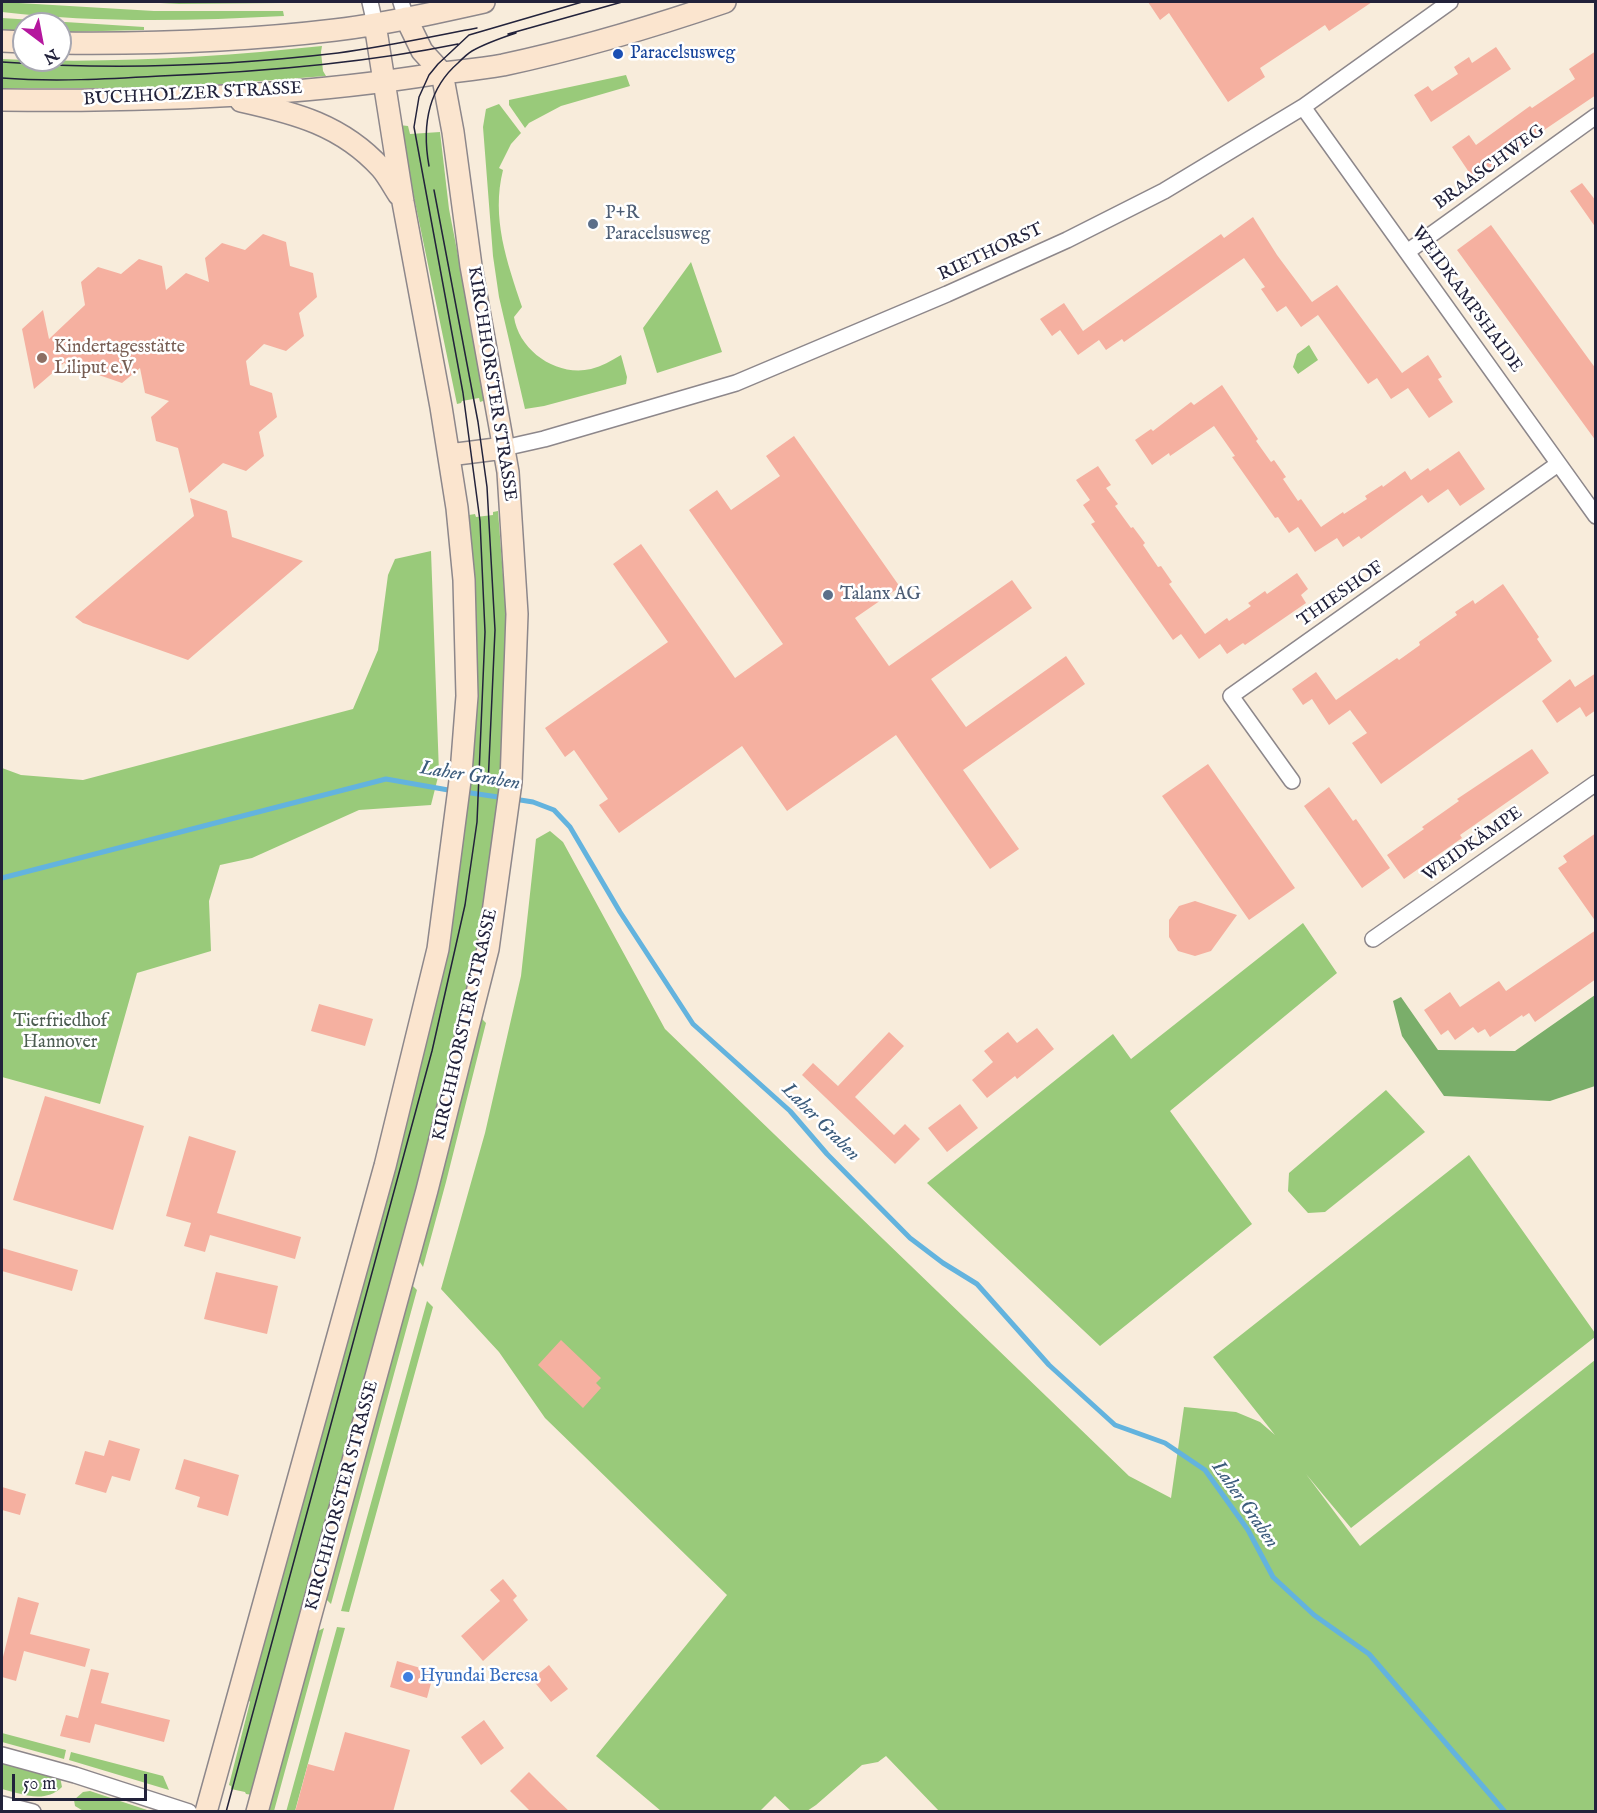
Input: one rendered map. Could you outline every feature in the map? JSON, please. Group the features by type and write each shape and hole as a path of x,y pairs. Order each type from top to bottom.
{"main road":[{"path":"72,43 147,44 334,30 375,24 404,10 484,2"},
{"name":"BUCHHOLZER STRASSE","path":"2,100 72,101 217,96 384,83 501,65 584,45 725,2"},
{"path":"404,10 422,51 442,74"},
{"path":"206,1812 385,1166 438,949 461,773 467,696 464,580 457,508 403,202 375,24"},
{"name":"KIRCHHORSTER STRASSE","path":"257,1812 427,1190 485,960 507,824 511,782 517,614 512,513 504,448 471,266 453,132 442,74"},
{"path":"217,96 307,117 334,130 358,147 382,169 403,202"},
{"path":"449,455 504,448"}],"street":[{"path":"370,2 375,24"},
{"name":"RIETHORST","path":"504,448 544,439 736,383 920,306 1066,240 1164,191 1303,107 1450,2"},
{"name":"WEIDKAMPSHAIDE","path":"1303,107 1596,516"},
{"name":"BRAASCHWEG","path":"1407,252 1596,116"},
{"name":"THIESHOF","path":"1292,781 1231,696 1558,464"},
{"name":"WEIDKÄMPE","path":"1373,939 1596,783"},
{"path":"2,1755 75,1775 189,1812"},
{"path":"2,1803 33,1812"}],"green space":[{"path":"2,2 154,11 283,11 284,16 178,20 107,19 72,18 72,12 2,12"},
{"path":"141,2 281,2 281,3 179,4"},
{"path":"2,18 12,19 12,30 2,30"},
{"path":"72,22 144,27 144,30 72,32"},
{"path":"322,46 323,71 326,76 169,88 2,88 2,59 12,59 12,72 72,72 72,61 162,59"},
{"path":"626,75 630,86 561,106 529,123 525,128 509,105 509,100"},
{"path":"499,104 521,133 511,144 499,168 503,170 499,205 502,240 522,307 514,317 517,329 523,341 532,351 553,365 565,369 591,369 621,355 627,377 626,384 525,409 499,297 493,256 483,127 486,109"},
{"path":"399,125 408,126 410,134 440,132 449,209 486,400 480,402 479,398 457,404"},
{"path":"691,262 722,352 657,373 643,328"},
{"path":"1309,345 1318,360 1298,374 1293,367 1297,354"},
{"path":"498,511 506,614 506,687 500,792 482,928 446,1087 253,1795 246,1794 231,1789 229,1785 250,1702 248,1699 439,981 460,863 468,801 472,562 469,515 475,514 476,517 493,515 493,512"},
{"name":"Tierfriedhof Hannover","path":"431,551 439,773 431,805 359,810 252,858 220,865 209,901 211,951 137,973 100,1104 2,1077 2,768 21,775 83,780 353,709 378,650 388,575 395,559"},
{"path":"550,831 563,842 665,1029 1129,1476 1171,1498 1184,1407 1236,1412 1260,1422 1275,1435 1213,1357 1469,1155 1595,1333 1595,1337 1351,1528 1306,1474 1360,1546 1595,1360 1595,1811 939,1811 886,1756 878,1762 862,1765 807,1811 791,1811 775,1796 760,1811 661,1811 596,1756 727,1595 545,1418 499,1352 441,1289 485,1133 521,976 536,839"},
{"path":"1303,923 1337,973 1170,1111 1252,1224 1100,1346 927,1183 1113,1034 1131,1059"},
{"path":"1595,995 1595,1086 1550,1101 1444,1096 1402,1036 1393,1001 1401,997 1438,1050 1515,1051"},
{"path":"482,1019 486,1023 423,1267 418,1259"},
{"path":"1386,1090 1425,1132 1325,1212 1308,1213 1288,1191 1289,1173"},
{"path":"412,1285 417,1290 331,1604 325,1598 409,1287"},
{"path":"427,1301 433,1307 349,1612 341,1611"},
{"path":"337,1627 345,1628 295,1811 286,1812"},
{"path":"324,1628 274,1811 268,1812 316,1632"},
{"path":"2,1733 66,1750 64,1759 2,1742"},
{"path":"71,1752 163,1776 169,1790 69,1760"},
{"path":"2,1761 60,1777 62,1787 48,1795 41,1796 25,1795 2,1789"},
{"path":"90,1791 150,1811 85,1812 75,1806 74,1800 83,1792"}],"building":[{"path":"1148,2 1372,2 1329,31 1325,25 1260,68 1265,77 1228,102 1169,13 1160,20"},
{"path":"1496,47 1511,69 1431,122 1414,95 1428,86 1432,91 1458,74 1454,67 1469,57 1472,63"},
{"path":"1596,51 1596,95 1507,155 1509,158 1475,181 1452,147 1469,135 1476,145 1530,106 1532,108 1575,79 1569,69"},
{"path":"1582,183 1596,201 1596,228 1570,191"},
{"path":"1253,217 1277,255 1312,302 1337,285 1402,373 1428,355 1442,377 1438,379 1453,402 1429,418 1408,388 1391,399 1377,378 1368,384 1318,315 1301,327 1286,306 1277,312 1261,289 1265,287 1244,258 1124,342 1122,339 1106,350 1099,340 1078,355 1060,330 1052,336 1040,319 1064,303 1083,331 1221,234 1224,238"},
{"path":"1491,225 1596,369 1596,441 1457,250"},
{"path":"263,234 286,242 290,266 313,273 317,297 299,313 304,336 286,351 264,344 246,361 250,385 272,393 277,417 259,432 264,456 246,471 223,463 189,493 178,448 156,441 151,417 169,401 145,393 140,368 122,383 64,363 34,389 22,329 43,310 49,339 85,305 81,282 98,267 121,274 139,259 162,266 166,290 186,273 209,282 205,258 222,243 245,250"},
{"path":"1222,385 1258,439 1256,441 1271,462 1274,460 1286,477 1283,479 1298,501 1301,499 1321,527 1367,499 1365,496 1382,485 1383,487 1405,471 1411,480 1428,468 1430,471 1459,451 1485,489 1460,506 1448,489 1428,503 1422,495 1361,539 1359,536 1343,547 1337,538 1315,552 1298,527 1289,533 1278,517 1275,518 1232,457 1235,456 1214,426 1170,456 1169,453 1152,465 1135,440 1151,429 1153,431 1191,402 1194,405"},
{"path":"794,436 900,587 855,618 889,666 1012,580 1032,608 931,679 966,727 1066,656 1085,684 963,770 1019,849 990,869 896,735 787,811 742,746 619,833 599,805 608,799 574,750 565,757 545,728 668,642 613,564 641,544 735,678 783,644 689,510 717,490 731,510 780,476 766,456"},
{"path":"1098,466 1111,485 1106,488 1118,504 1115,506 1145,543 1143,545 1158,567 1161,566 1172,582 1169,584 1205,634 1227,618 1229,621 1251,606 1248,603 1265,591 1267,594 1297,573 1308,589 1301,595 1306,603 1245,645 1243,643 1227,654 1220,644 1199,659 1181,634 1173,640 1091,524 1095,522 1083,505 1090,500 1076,480"},
{"path":"190,498 227,511 232,537 303,561 188,660 83,623 75,617 194,516"},
{"path":"1503,584 1539,637 1537,639 1552,661 1381,784 1352,743 1367,733 1350,710 1329,725 1312,699 1303,705 1292,689 1316,672 1336,700 1420,645 1419,642 1457,615 1455,612 1473,600 1475,604"},
{"path":"1596,673 1596,710 1586,717 1580,707 1557,723 1542,701 1570,679 1575,687"},
{"path":"1532,749 1549,773 1460,835 1462,838 1404,879 1387,855 1459,801 1457,799"},
{"path":"1208,764 1295,888 1249,920 1162,796"},
{"path":"1329,787 1353,821 1356,819 1390,868 1362,888 1304,806"},
{"path":"1596,833 1596,922 1558,868 1567,862 1563,856"},
{"path":"1195,901 1237,915 1211,951 1195,956 1178,951 1169,937 1169,920 1179,906"},
{"path":"1596,930 1596,979 1535,1022 1529,1013 1523,1017 1522,1015 1490,1037 1485,1029 1478,1033 1473,1027 1455,1040 1448,1030 1441,1035 1424,1010 1450,992 1460,1007 1499,981 1506,991"},
{"path":"319,1004 373,1019 365,1046 311,1031"},
{"path":"1037,1028 1054,1049 1017,1079 1015,1076 987,1098 972,1080 993,1062 984,1051 1008,1032 1017,1043"},
{"path":"889,1032 904,1046 855,1097 894,1135 905,1124 920,1139 895,1164 802,1075 813,1063 838,1086"},
{"path":"45,1096 144,1126 113,1230 13,1200"},
{"path":"960,1104 978,1128 947,1152 928,1128"},
{"path":"189,1136 236,1151 217,1213 301,1237 295,1259 210,1235 205,1252 184,1246 191,1223 166,1216"},
{"path":"2,1248 78,1270 72,1291 2,1271"},
{"path":"216,1272 278,1286 267,1334 204,1319"},
{"path":"561,1340 601,1378 596,1383 601,1388 583,1408 538,1365"},
{"path":"109,1440 140,1449 130,1481 112,1476 106,1493 75,1484 85,1451 104,1456"},
{"path":"184,1459 239,1475 228,1516 197,1507 200,1497 175,1489"},
{"path":"2,1487 26,1494 20,1515 2,1510"},
{"path":"503,1579 517,1596 513,1600 528,1620 483,1661 461,1636 500,1601 490,1590"},
{"path":"18,1597 39,1603 30,1634 90,1649 85,1667 24,1651 16,1681 2,1677 2,1661"},
{"path":"397,1661 434,1672 427,1698 390,1687"},
{"path":"549,1665 568,1689 551,1702 532,1679"},
{"path":"91,1669 109,1673 101,1703 170,1720 164,1742 95,1724 90,1743 60,1736 66,1715 78,1718"},
{"path":"484,1720 504,1748 481,1765 461,1737"},
{"path":"345,1732 410,1750 393,1812 295,1812 308,1764 334,1771"},
{"path":"529,1772 570,1812 531,1812 510,1791"}],"waterway":[{"name":"Laher Graben","path":"2,878 386,779 454,791"},
{"name":"Laher Graben","path":"464,792 505,798"},
{"name":"Laher Graben","path":"514,799 533,802 554,810 570,827 620,912 693,1024 790,1111 827,1154 910,1238 943,1263 977,1284 1049,1365 1115,1425 1165,1443 1205,1470 1248,1530 1273,1577 1314,1615 1369,1654 1505,1812"}],"tram line":[{"path":"226,1812 432,1051 465,905 477,822 485,632 480,521 463,393 414,127 419,97 429,75 469,35 582,2"},
{"path":"508,34 622,2"},
{"path":"2,62 127,66 254,61 355,51 477,28"},
{"path":"429,166 427,123 433,97 439,85 470,52 516,33"},
{"path":"2,78 101,79 273,69 347,62 458,44"},
{"path":"434,190 478,422 487,487 495,630 488,785"}],"place":[{"name":"Paracelsusweg","path":"618,54"},
{"name":"P+R Paracelsusweg","path":"593,224"},
{"name":"Kindertagesstätte Liliput e.V.","path":"42,358"},
{"name":"Talanx AG","path":"828,595"},
{"name":"Hyundai Beresa","path":"408,1677"}]}
